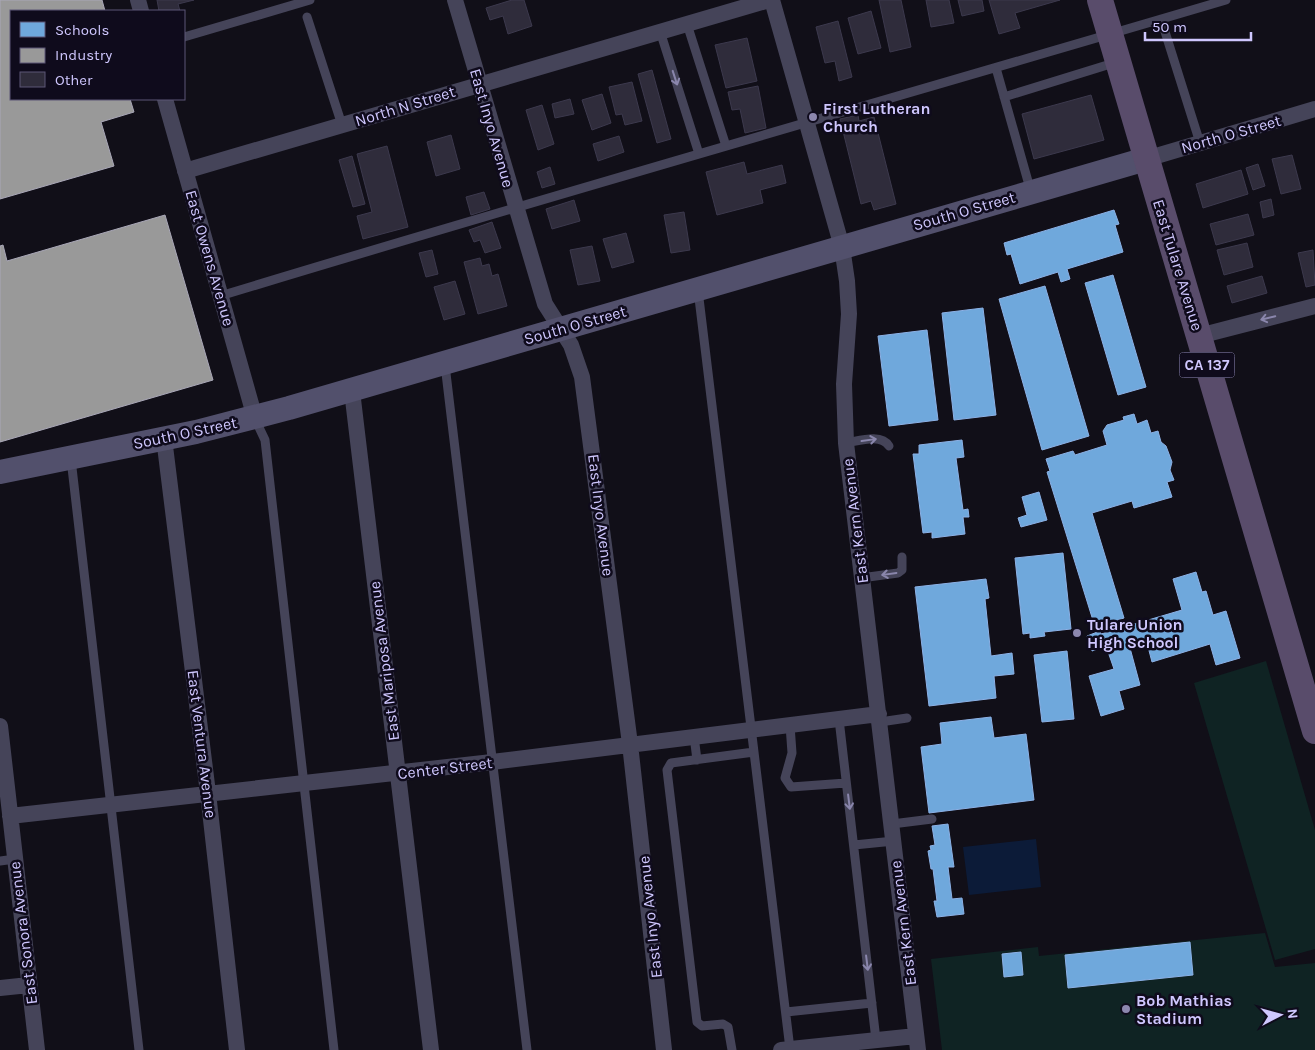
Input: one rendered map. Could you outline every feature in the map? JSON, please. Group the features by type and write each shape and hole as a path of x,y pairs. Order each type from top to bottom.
{"main road":[{"name":"East Tulare Avenue","path":"1100,0 1315,730"},
{"name":"South O Street","path":"0,472 255,418 1146,159"}],"street":[{"name":"East Inyo Avenue","path":"455,0 545,304 559,329 571,345 583,385 630,744 664,1050"},
{"name":"North N Street","path":"185,171 770,0"},
{"name":"East Kern Avenue","path":"770,0 842,247 848,281 849,314 844,384 846,443 917,1043"},
{"name":"East Owens Avenue","path":"165,100 255,418"},
{"name":"North O Street","path":"1146,159 1315,109"},
{"path":"1199,336 1315,306"},
{"name":"East Mariposa Avenue","path":"352,391 430,1050"},
{"name":"East Ventura Avenue","path":"164,438 208,793 237,1050"},
{"name":"Center Street","path":"10,816 398,773 839,719 879,718"},
{"name":"East Sonora Avenue","path":"0,726 10,816 8,860 30,985 37,1050"},
{"path":"0,988 30,985"},
{"path":"785,1050 876,1040 917,1043"}],"lane":[{"path":"185,37 310,0"},
{"path":"220,296 515,206 807,123 1226,0"},
{"path":"307,17 342,125"},
{"path":"1160,19 1200,143"},
{"path":"688,24 726,146"},
{"path":"660,32 699,154"},
{"path":"1004,98 1117,62"},
{"path":"996,68 1031,192"},
{"path":"698,290 786,1012 785,1050"},
{"path":"445,362 527,1050"},
{"path":"255,418 264,440 334,1050"},
{"path":"846,443 880,438 886,440 889,446"},
{"path":"71,458 139,1050"},
{"path":"861,578 898,573 902,570 902,557"},
{"path":"879,718 907,718"},
{"path":"839,719 876,1040"},
{"path":"790,725 792,753 785,778 791,786 846,783"},
{"path":"694,736 698,760"},
{"path":"732,1050 728,1027 723,1024 702,1026 698,1022 667,770 671,763 754,752"},
{"path":"892,824 932,819"},
{"path":"854,845 894,841"},
{"path":"786,1012 872,1002"}],"green space":[{"path":"1266,661 1315,830 1315,949 1275,960 1194,683"},
{"name":"Bob Mathias Stadium","path":"1265,933 1275,967 1315,963 1315,1050 942,1050 931,959 1038,947 1039,956"}],"water":[{"path":"1036,839 1041,887 969,895 963,847"}],"building: Schools":[{"path":"1114,210 1119,224 1115,225 1123,252 1067,269 1070,279 1061,282 1058,272 1020,284 1011,254 1007,255 1004,243"},
{"path":"1113,275 1146,387 1118,395 1085,283"},
{"path":"1045,286 1089,436 1042,450 999,299"},
{"path":"983,308 996,415 954,420 942,313"},
{"path":"927,330 938,420 889,426 878,336"},
{"path":"1134,414 1137,424 1147,420 1151,433 1158,431 1161,442 1166,446 1172,462 1170,470 1174,480 1167,482 1172,497 1134,508 1132,501 1092,513 1124,618 1095,627 1047,472 1050,471 1046,459 1073,451 1075,455 1107,445 1103,431 1107,425 1124,420 1123,417"},
{"path":"962,440 964,457 956,458 963,510 968,509 969,517 963,517 965,534 932,538 932,532 923,533 913,454 919,454 919,445"},
{"path":"1039,492 1047,520 1021,527 1018,518 1027,515 1022,497"},
{"path":"1063,553 1071,629 1044,632 1045,636 1030,638 1030,633 1023,634 1015,558"},
{"path":"1196,572 1202,592 1206,591 1213,615 1226,611 1240,658 1216,665 1210,644 1152,662 1147,643 1130,648 1140,685 1119,691 1124,709 1101,716 1089,676 1114,669 1106,646 1092,651 1087,636 1100,631 1101,634 1182,610 1173,579"},
{"path":"986,579 989,598 985,599 991,656 1012,653 1014,674 994,676 996,698 929,706 915,587"},
{"path":"1067,651 1074,719 1042,722 1034,655"},
{"path":"991,717 994,738 1026,734 1034,800 929,813 921,747 942,744 940,723"},
{"path":"948,824 954,867 948,867 952,899 962,898 964,914 937,917 934,901 937,901 933,869 931,869 928,851 931,850 930,846 935,845 932,826"},
{"path":"1190,942 1193,975 1068,988 1065,955"},
{"path":"1021,952 1023,975 1004,977 1002,954"}],"building: Industry":[{"path":"0,0 102,0 105,10 10,10 10,100 130,100 134,112 101,122 114,166 0,199"},
{"path":"165,215 213,380 0,442 0,246 3,245 7,261"}],"building: Other":[{"path":"157,0 194,0 178,4 180,10 159,10"},
{"path":"512,0 524,0 532,26 508,34 503,16 490,20 486,8"},
{"path":"879,0 901,0 911,47 890,52"},
{"path":"926,0 949,0 954,23 931,27"},
{"path":"958,0 982,0 984,11 962,16"},
{"path":"989,0 1060,0 1015,13 1020,28 999,34"},
{"path":"871,11 881,48 858,54 848,18"},
{"path":"838,21 852,77 839,81 835,61 825,63 816,27"},
{"path":"747,38 757,81 726,88 715,45"},
{"path":"652,70 671,139 657,143 638,74"},
{"path":"632,82 642,121 625,125 622,114 616,115 609,87"},
{"path":"758,86 766,128 745,133 740,109 732,110 728,92"},
{"path":"602,94 611,123 592,130 582,100"},
{"path":"1091,95 1104,140 1034,159 1022,114"},
{"path":"570,99 574,114 555,118 552,104"},
{"path":"542,105 554,144 538,150 526,110"},
{"path":"858,115 859,121 874,117 896,204 874,210 871,201 861,204 840,119"},
{"path":"451,135 460,169 436,176 427,142"},
{"path":"619,136 624,152 598,161 593,144"},
{"path":"387,146 408,227 363,239 357,216 372,212 357,154"},
{"path":"1292,155 1301,189 1281,194 1272,159"},
{"path":"352,156 365,204 353,207 339,160"},
{"path":"744,162 747,174 782,165 786,183 760,190 763,203 717,215 706,172"},
{"path":"1258,164 1265,186 1253,190 1246,168"},
{"path":"550,167 555,184 542,188 537,172"},
{"path":"1241,170 1248,194 1203,208 1196,184"},
{"path":"484,192 490,209 471,215 466,197"},
{"path":"1271,199 1274,215 1263,218 1260,202"},
{"path":"574,200 580,221 552,229 546,209"},
{"path":"684,212 690,250 671,253 664,215"},
{"path":"1248,214 1254,235 1216,245 1210,224"},
{"path":"492,222 501,248 485,253 480,240 474,242 469,230"},
{"path":"626,233 634,262 612,268 603,239"},
{"path":"1247,243 1253,267 1224,275 1217,250"},
{"path":"592,246 600,281 578,285 570,250"},
{"path":"432,250 438,274 426,277 419,253"},
{"path":"1313,250 1315,285 1306,287 1298,253"},
{"path":"480,258 482,266 489,264 492,276 498,274 507,306 478,314 464,262"},
{"path":"1262,276 1267,293 1232,303 1227,286"},
{"path":"455,281 465,314 444,320 434,287"}],"place":[{"name":"First Lutheran Church","path":"813,117"},
{"name":"Tulare Union High School","path":"1077,633"},
{"name":"Bob Mathias Stadium","path":"1126,1009"}]}
